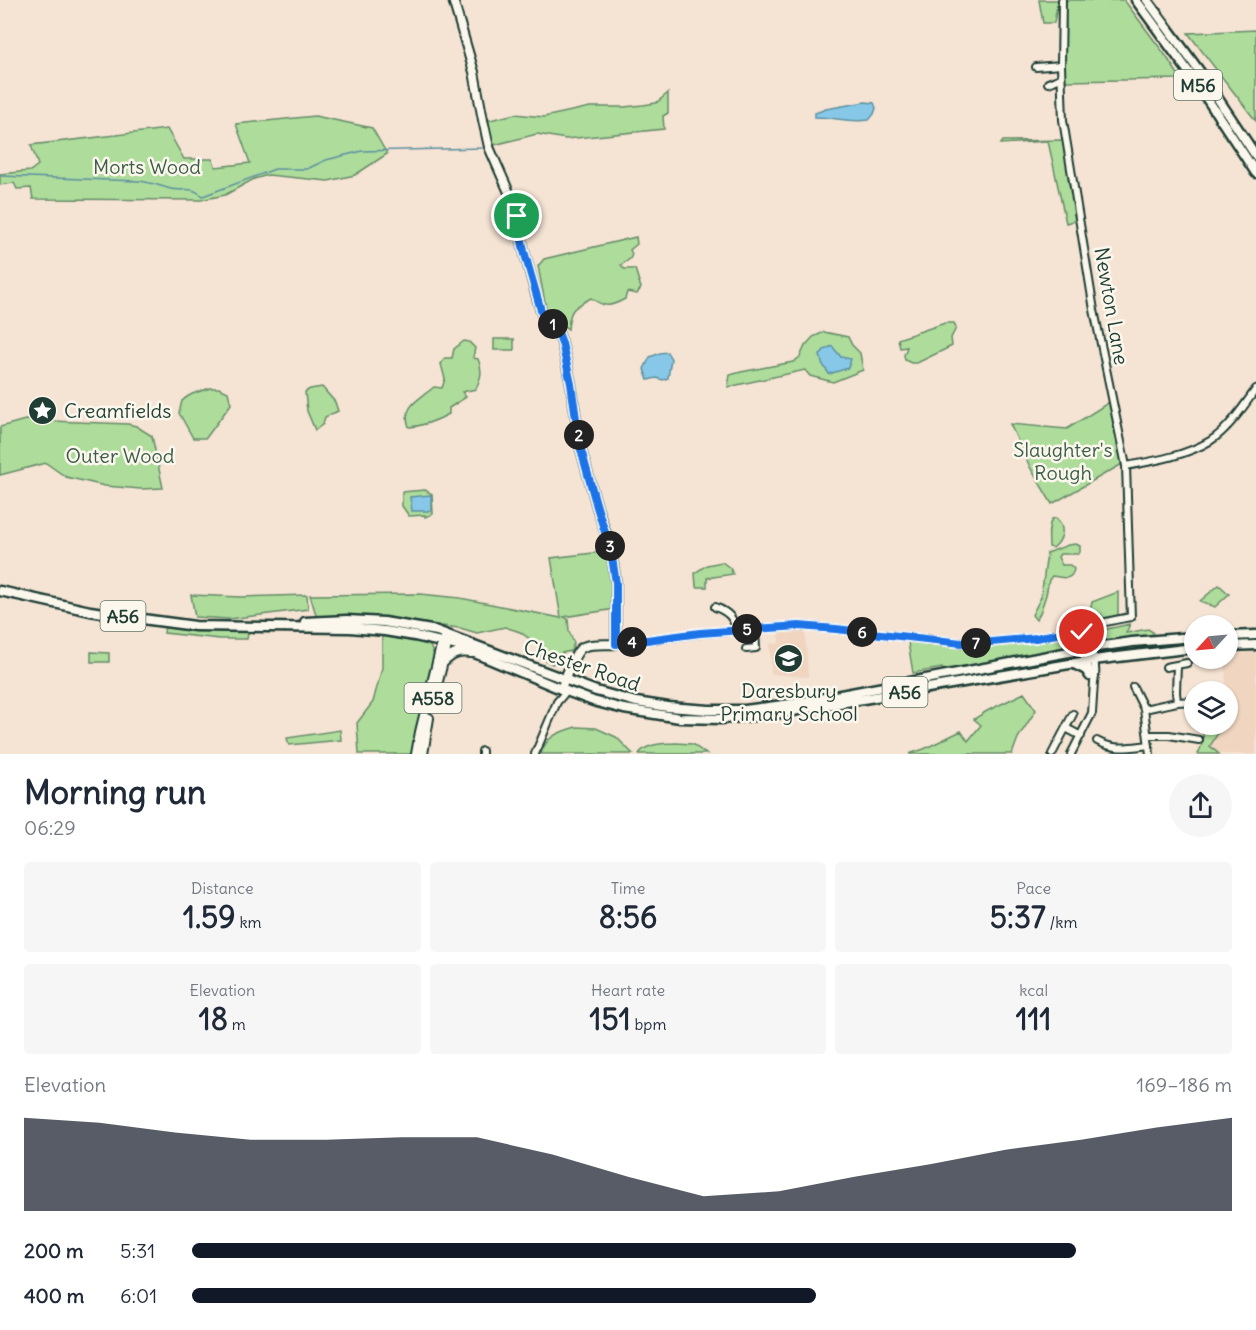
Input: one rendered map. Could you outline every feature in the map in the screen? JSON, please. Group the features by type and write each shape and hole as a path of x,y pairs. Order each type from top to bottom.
{"highway":[{"name":"M56","path":"1136,0 1196,82 1256,173"},
{"name":"M56","path":"1147,0 1197,68 1256,156"},
{"name":"Chester Road","path":"0,591 90,611 195,626 350,628 445,641 563,688 684,709 732,710 798,703 1022,662 1089,654 1184,649"},
{"name":"Chester Road","path":"248,627 347,620 420,627 456,638 593,701 651,715 721,719 797,710 1071,663 1089,654 1132,642 1184,638"},
{"path":"1238,636 1256,635"},
{"path":"1238,646 1256,645"},
{"path":"1071,663 1086,670 1092,679"}],"main road":[{"path":"453,0 474,72 489,147 515,206 524,251 540,308 542,314 556,327 562,343 571,384 580,446 614,563 616,644"},
{"name":"A56","path":"409,627 442,636 445,641 456,638"},
{"name":"A558","path":"423,754 439,664 434,643 429,639"},
{"name":"A558","path":"417,754 420,732 445,641"},
{"name":"Chester Road","path":"563,688 576,653 581,648 616,644"},
{"name":"A558","path":"439,664 460,652 477,654"}],"street":[{"name":"Newton Lane","path":"1062,0 1061,65 1054,79 1092,295 1126,466 1131,617"},
{"path":"1036,67 1061,65"},
{"path":"1126,466 1179,454 1211,441 1237,416 1256,389"},
{"path":"715,607 729,614 735,630"},
{"name":"Chester Road","path":"616,644 735,630 813,626 962,643 991,642 1036,638 1076,630 1084,634 1088,628 1131,617"},
{"path":"746,649 759,648 755,629"},
{"path":"1071,754 1092,713 1092,679 1084,634"},
{"path":"1166,667 1184,664"},
{"path":"1177,665 1177,702"},
{"path":"1133,687 1144,709 1150,754"},
{"path":"535,754 563,688"},
{"path":"1144,709 1184,702"},
{"path":"1052,754 1073,714"},
{"path":"1066,728 1081,736"},
{"path":"1148,735 1199,739"},
{"path":"1097,741 1116,748 1149,745"}],"shaded area":[{"name":"Daresbury Primary School","path":"805,628 808,677 771,674 770,644 779,643 779,629"},
{"path":"1256,650 1256,754 1204,754 1216,735 1238,735 1238,681 1226,681 1225,669 1238,669 1238,651"}],"green space":[{"path":"1039,0 1058,0 1054,23 1043,23"},
{"path":"1066,0 1124,0 1181,79 1066,81 1063,68"},
{"path":"1256,30 1256,121 1188,33"},
{"path":"668,93 668,113 663,116 664,129 566,139 537,134 494,145 486,121 515,114 544,117 590,107 624,107 656,103"},
{"name":"Morts Wood","path":"315,116 372,128 387,154 355,175 328,181 268,175 254,179 225,195 201,200 33,199 31,188 17,189 14,183 0,185 0,174 30,171 38,165 31,145 167,129 184,159 212,159 216,167 250,163 236,124"},
{"path":"1064,140 1077,220 1066,223 1048,141 1001,144 1003,141"},
{"path":"636,237 637,244 630,250 632,254 630,259 621,265 624,269 635,269 641,288 637,294 627,292 625,299 608,305 600,304 591,298 571,313 568,329 547,313 538,266 544,259"},
{"path":"945,323 954,323 956,328 951,338 952,346 917,363 905,360 907,347 900,348 898,339"},
{"path":"824,332 848,337 860,353 863,370 833,382 810,376 805,370 728,387 730,375 793,362 800,357 805,346 813,337"},
{"path":"494,339 514,339 514,350 494,350"},
{"path":"464,341 469,342 475,348 473,358 478,359 480,364 481,374 476,389 462,392 466,397 449,408 449,414 430,423 409,427 407,420 410,408 434,387 442,388 445,379 441,364 445,358 452,358 454,349"},
{"path":"322,387 335,402 338,411 325,417 323,424 315,430 307,411 305,392"},
{"path":"210,388 219,388 228,392 231,404 206,438 193,438 179,413 182,401 192,394"},
{"name":"Slaughter's Rough","path":"1111,401 1124,463 1052,504 1031,469 1010,424 1067,429"},
{"name":"Outer Wood","path":"25,420 136,426 152,436 163,488 105,486 66,477 46,463 0,475 0,427"},
{"path":"425,490 432,494 433,514 425,517 425,515 409,516 402,506 402,492"},
{"path":"1056,518 1061,525 1062,533 1053,548 1049,547 1049,529 1050,522"},
{"path":"1076,544 1080,546 1078,554 1060,554 1058,557 1062,565 1070,565 1074,569 1073,573 1066,578 1052,576 1036,620 1032,615 1041,597 1047,553"},
{"path":"611,552 615,609 564,617 568,619 569,631 574,643 571,651 562,653 558,662 552,664 541,658 538,645 520,632 505,627 477,633 460,628 368,618 317,618 310,595 420,594 460,598 561,618 551,558"},
{"path":"722,562 730,568 733,574 707,578 707,587 696,587 695,573 707,565"},
{"path":"1219,585 1229,594 1215,607 1200,601"},
{"path":"1118,592 1118,618 1105,620 1101,614 1090,612 1092,602"},
{"path":"191,595 242,597 307,595 308,609 229,619 195,617"},
{"path":"1130,624 1126,633 1148,629 1153,632 1152,636 1103,642 1090,641 1089,635 1093,632"},
{"path":"165,625 188,630 245,631 248,633 247,639 220,639 164,633"},
{"path":"1080,633 1082,640 1076,645 944,672 942,668 913,673 908,642 961,647 1022,643"},
{"path":"382,636 426,644 430,646 434,655 417,727 414,754 359,754 357,723 373,702 382,668"},
{"path":"91,652 109,653 109,662 91,662"},
{"path":"1024,693 1036,710 1018,738 1012,754 909,754 961,731 968,741 981,725 974,719"},
{"path":"576,727 596,728 616,737 633,754 541,754 550,739"},
{"path":"340,730 341,740 289,745 287,738"},
{"path":"1203,735 1217,735 1210,746 1219,754 1198,754"},
{"path":"675,743 692,744 706,754 639,754 650,746"}],"water":[{"path":"865,102 874,103 876,108 869,120 815,117 815,113 826,109"},
{"path":"832,346 841,357 851,359 848,368 829,374 820,355"},
{"path":"667,352 671,359 668,378 648,380 644,369 650,357"},
{"path":"431,495 431,511 412,511 410,497"}],"waterway":[{"path":"0,176 138,181 176,190 190,190 203,196 275,169 307,169 326,160 362,151 482,148"}],"place":[{"name":"Creamfields","path":"43,410"},
{"name":"Daresbury Primary School","path":"789,659"}],"route":[{"path":"517,216 524,251 542,314 560,334 571,384 580,446 614,563 616,644 700,633 799,626 962,643 1036,638 1076,630 1082,632"}]}
